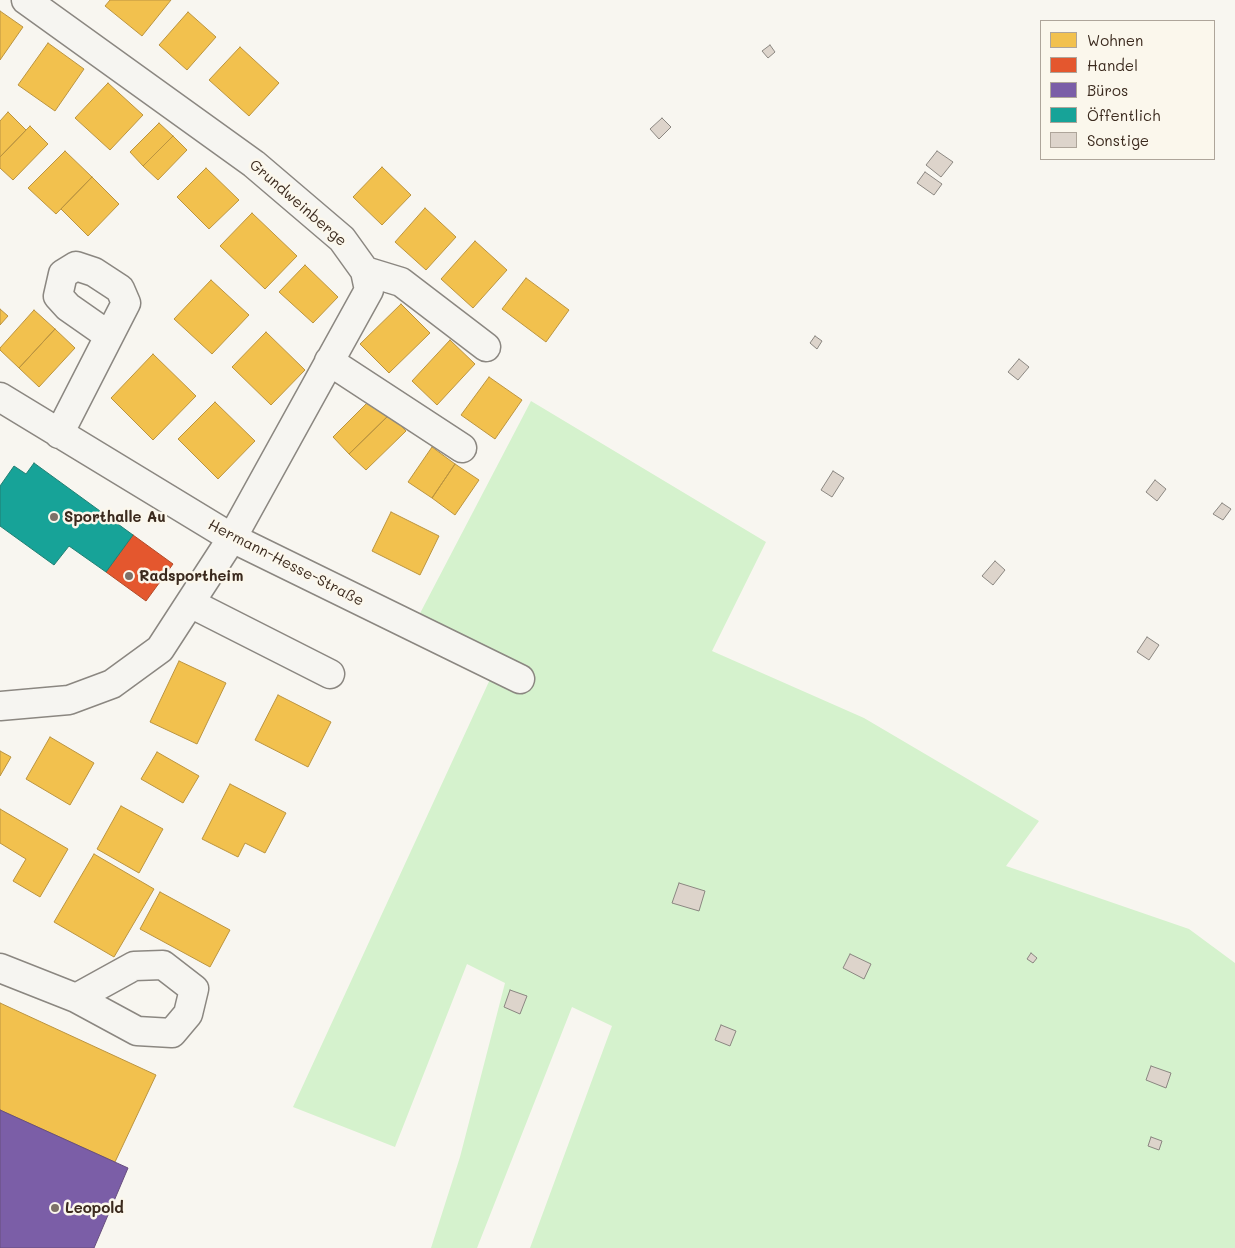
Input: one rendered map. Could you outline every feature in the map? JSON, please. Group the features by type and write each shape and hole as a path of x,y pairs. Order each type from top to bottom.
{"street":[{"name":"Grundweinberge","path":"41,4 254,164 342,239 365,271"},
{"path":"0,706 69,700 112,684 160,649 232,538 369,290 365,271 401,282 486,347"},
{"path":"59,434 108,335"},
{"path":"329,361 462,448"},
{"name":"Hermann-Hesse-Straße","path":"0,397 232,538 520,679"},
{"path":"190,603 330,674"},
{"path":"0,968 76,998"}],"green space":[{"path":"531,401 766,542 712,651 864,718 1039,821 1006,866 1189,929 1235,963 1235,1248 530,1248 612,1026 572,1007 477,1248 431,1248 460,1157 505,983 467,964 395,1147 293,1107 498,662 416,621"}],"building: Wohnen":[{"path":"110,0 171,0 142,36 105,6"},
{"path":"0,11 23,27 0,60"},
{"path":"188,12 216,37 187,70 159,45"},
{"path":"48,43 84,69 55,111 18,85"},
{"path":"240,47 279,83 249,116 209,80"},
{"path":"108,83 143,115 110,150 75,118"},
{"path":"8,112 26,130 0,157 0,121"},
{"path":"159,123 173,136 143,166 130,152"},
{"path":"30,126 48,144 13,180 0,168 0,157"},
{"path":"173,136 187,150 158,180 143,166"},
{"path":"65,151 92,177 56,214 28,188"},
{"path":"382,167 411,195 382,225 353,197"},
{"path":"206,168 239,200 209,229 177,197"},
{"path":"92,177 119,204 88,236 61,209"},
{"path":"425,208 456,237 426,270 395,242"},
{"path":"252,213 297,256 265,289 220,246"},
{"path":"475,241 507,270 473,308 441,279"},
{"path":"305,265 338,297 313,323 279,292"},
{"path":"526,278 569,310 546,342 502,309"},
{"path":"211,280 249,315 212,354 174,319"},
{"path":"401,304 430,333 389,373 360,344"},
{"path":"0,309 8,316 0,325"},
{"path":"34,310 55,329 19,368 0,348"},
{"path":"55,329 75,348 39,387 19,368"},
{"path":"266,332 305,370 271,405 232,367"},
{"path":"450,340 475,364 437,405 412,381"},
{"path":"153,354 196,396 153,440 111,398"},
{"path":"489,377 522,400 495,439 461,415"},
{"path":"373,397 390,414 349,454 333,437"},
{"path":"215,402 255,441 218,479 178,439"},
{"path":"390,414 406,431 366,470 349,454"},
{"path":"432,447 455,464 432,498 408,482"},
{"path":"455,464 479,480 455,515 432,498"},
{"path":"391,512 439,536 420,575 372,551"},
{"path":"179,661 226,683 197,744 150,722"},
{"path":"278,695 331,722 308,767 255,740"},
{"path":"50,737 94,763 70,805 26,779"},
{"path":"0,751 11,757 0,776"},
{"path":"157,752 199,776 183,803 141,779"},
{"path":"230,784 286,813 265,853 245,843 238,857 202,839"},
{"path":"121,806 163,829 139,873 97,849"},
{"path":"0,809 68,849 40,897 13,881 26,859 0,843"},
{"path":"94,854 154,889 114,957 54,922"},
{"path":"160,892 230,930 210,967 140,929"},
{"path":"0,1003 156,1075 115,1162 0,1110"}],"building: Handel":[{"path":"133,535 173,564 146,601 106,572"}],"building: Büros":[{"name":"Leopold","path":"0,1110 128,1168 94,1248 0,1248"}],"building: Öffentlich":[{"name":"Sporthalle Au","path":"34,463 133,535 106,572 69,546 54,565 0,526 0,486 14,466 26,474"}],"building: Sonstige":[{"path":"770,45 775,52 768,58 762,51"},
{"path":"662,118 671,127 659,139 650,129"},
{"path":"937,151 953,162 941,177 926,165"},
{"path":"925,172 942,184 934,195 917,183"},
{"path":"815,336 822,341 817,349 810,343"},
{"path":"1019,359 1029,367 1018,380 1008,372"},
{"path":"833,471 844,478 832,497 821,490"},
{"path":"1155,480 1166,489 1157,501 1146,492"},
{"path":"1222,503 1231,509 1223,520 1213,514"},
{"path":"995,561 1005,570 993,585 982,576"},
{"path":"1147,637 1159,645 1149,660 1137,652"},
{"path":"679,883 705,891 699,911 672,903"},
{"path":"1031,953 1037,958 1033,963 1027,959"},
{"path":"850,954 871,964 864,979 843,968"},
{"path":"510,990 527,996 520,1014 504,1007"},
{"path":"721,1025 736,1031 730,1046 715,1040"},
{"path":"1151,1066 1171,1073 1166,1088 1146,1080"},
{"path":"1151,1137 1162,1141 1159,1150 1148,1146"}],"place":[{"name":"Sporthalle Au","path":"54,517"},
{"name":"Radsportheim","path":"129,576"},
{"name":"Leopold","path":"55,1208"}]}
